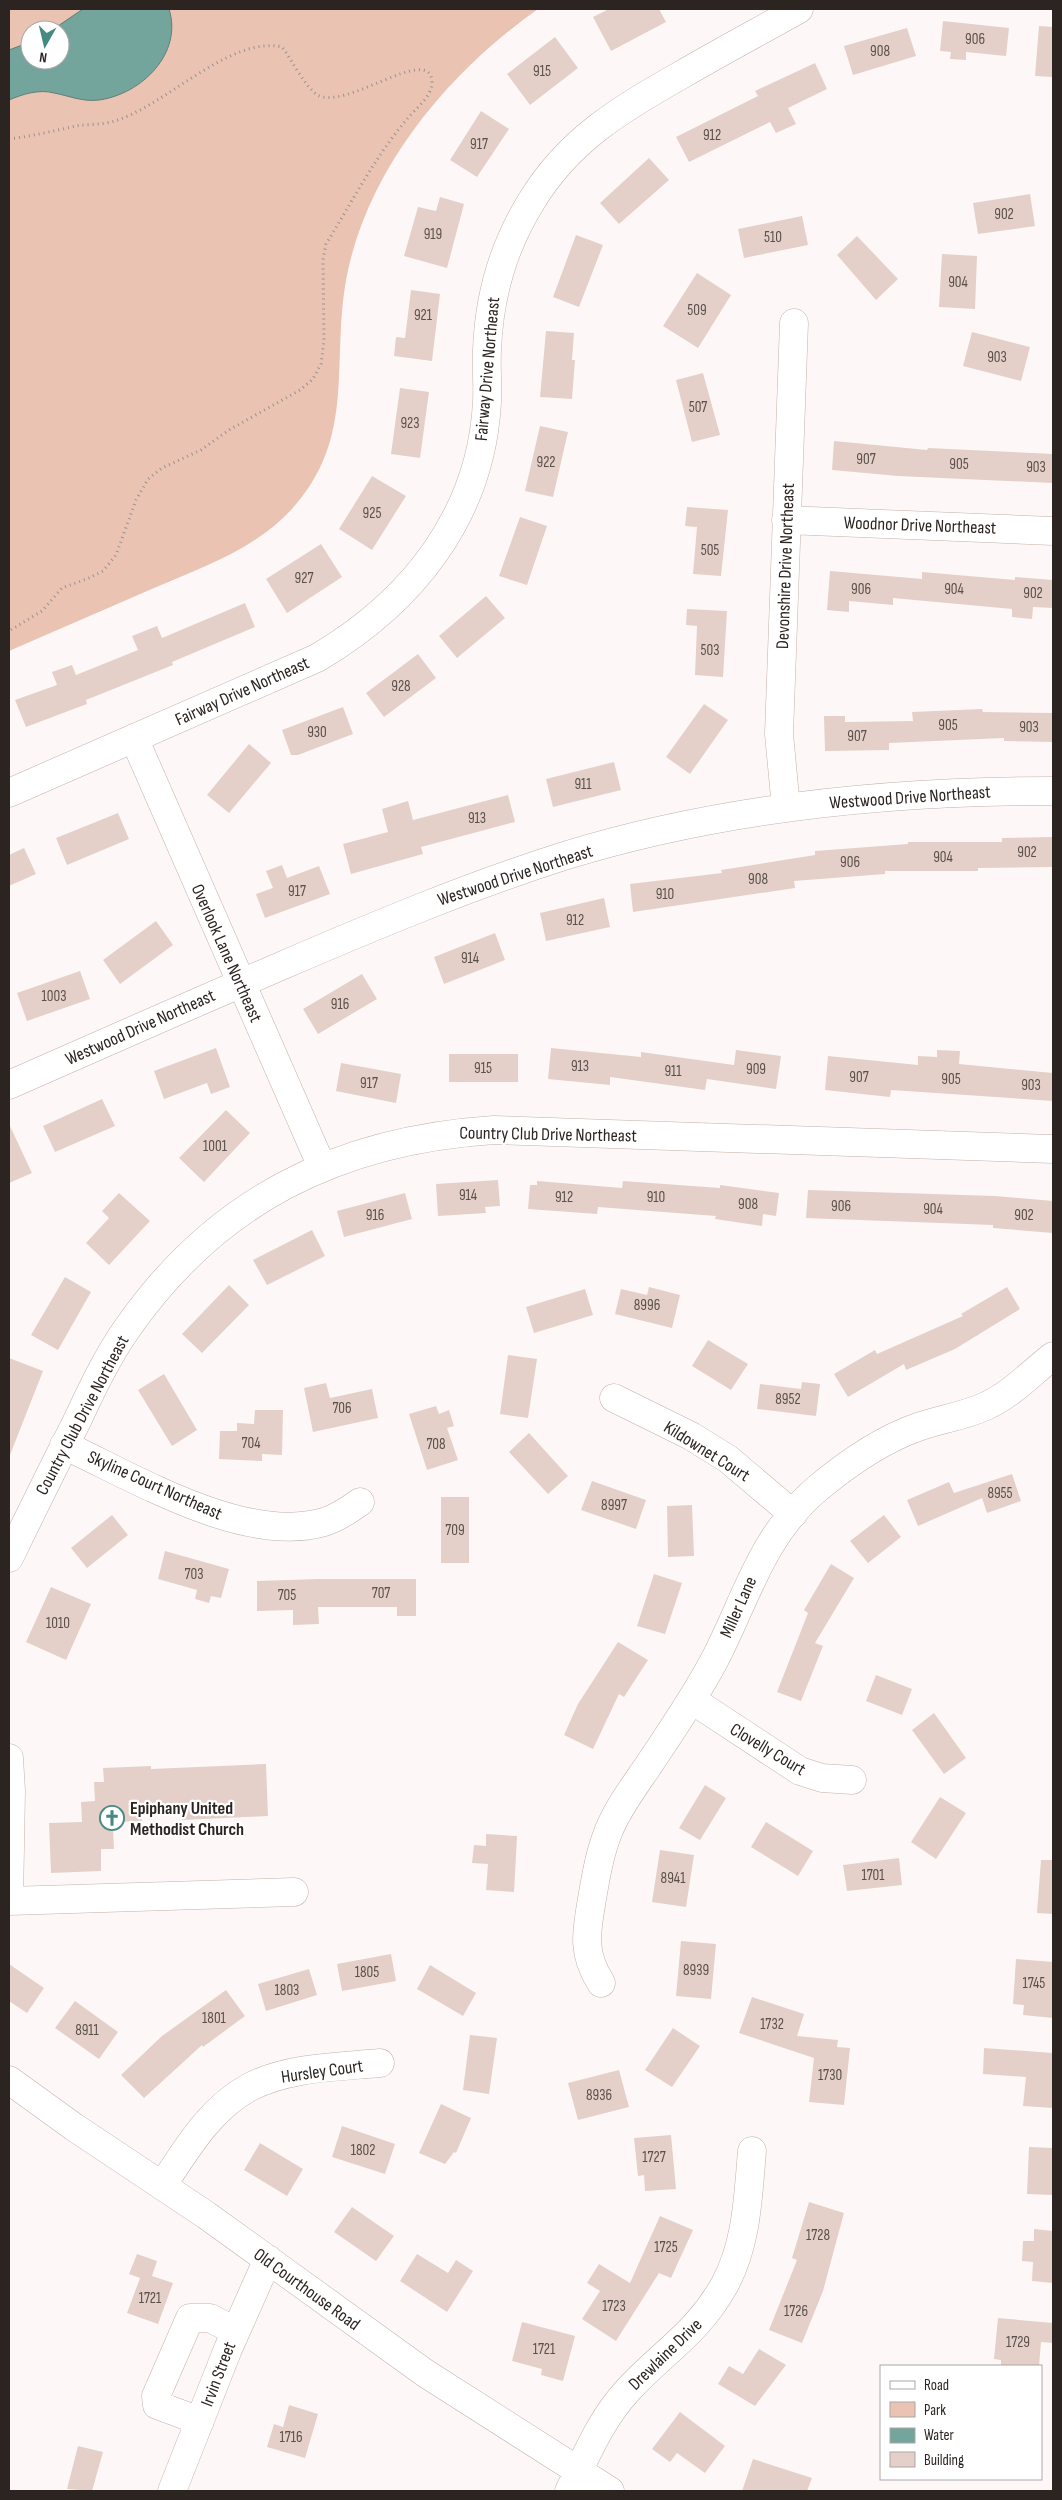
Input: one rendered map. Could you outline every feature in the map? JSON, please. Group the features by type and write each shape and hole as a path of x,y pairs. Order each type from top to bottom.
{"street":[{"name":"Fairway Drive Northeast","path":"9,793 317,658 350,639 408,588 432,558 453,522 469,488 480,448 487,404 489,322 498,277 510,243 531,202 558,165 584,138 616,113 799,9"},
{"name":"Devonshire Drive Northeast","path":"786,808 779,734 794,323"},
{"name":"Woodnor Drive Northeast","path":"786,520 1053,531"},
{"name":"Overlook Lane Northeast","path":"134,738 322,1167"},
{"name":"Westwood Drive Northeast","path":"9,1085 394,917 476,885 566,856 655,832 786,808 893,795 970,791 1053,791"},
{"name":"Country Club Drive Northeast","path":"9,1558 102,1370 126,1330 158,1288 191,1253 223,1226 259,1200 322,1167 405,1140 450,1133 494,1130 1053,1149"},
{"name":"Miller Lane","path":"601,1983 588,1954 586,1934 600,1857 609,1829 623,1803 692,1700 716,1658 752,1576 770,1544 793,1514 817,1489 855,1460 882,1443 917,1427 985,1407 1008,1394 1053,1356"},
{"name":"Kildownet Court","path":"614,1398 691,1436 728,1459 793,1514"},
{"name":"Skyline Court Northeast","path":"64,1445 201,1509 235,1520 301,1526 324,1522 360,1502"},
{"name":"Clovelly Court","path":"692,1700 800,1771 822,1778 852,1780"},
{"path":"9,1758 11,1791 9,1901 294,1892"},
{"name":"Hursley Court","path":"162,2186 206,2124 229,2101 250,2087 271,2078 307,2071 380,2063"},
{"name":"Old Courthouse Road","path":"9,2080 268,2259 574,2481 610,2491"},
{"name":"Drewlaine Drive","path":"574,2481 598,2432 628,2390 689,2335 708,2312 726,2283 738,2254 746,2225 752,2152"},
{"name":"Irvin Street","path":"172,2491 236,2331 268,2259"},
{"path":"200,2421 157,2405 156,2396 190,2318 210,2318 236,2331"}],"path":[{"path":"9,139 77,126 111,122 160,99 215,63 268,44 282,48 316,94 332,99 361,90 405,71 419,69 427,72 431,77 430,92 388,143 326,244 323,260 324,340 321,364 313,380 300,390 229,430 201,450 162,468 148,479 136,500 116,555 103,571 62,588 42,611 9,631"}],"green space":[{"path":"9,9 538,9 474,61 445,92 418,124 394,159 374,196 358,235 347,275 342,307 338,398 334,427 326,455 312,483 291,510 261,536 227,556 9,651"}],"water":[{"path":"83,9 169,9 172,25 170,41 164,56 155,69 144,80 115,96 93,100 48,92 37,92 9,100 9,50 20,46 20,70 70,70 70,20 67,20"}],"building":[{"path":"609,9 659,9 666,22 611,51 593,17"},
{"path":"943,21 1009,28 1006,56 966,52 966,60 950,59 951,52 940,51"},
{"path":"1039,26 1053,27 1053,77 1035,76"},
{"path":"907,28 916,56 853,75 844,46"},
{"path":"555,37 578,68 530,105 507,74"},
{"path":"815,63 827,89 788,108 796,124 776,133 770,122 689,162 676,137 758,96 755,91"},
{"path":"481,111 509,129 477,177 450,160"},
{"path":"649,158 669,180 619,224 600,203"},
{"path":"1030,194 1035,226 978,234 973,203"},
{"path":"440,197 464,204 447,268 404,256 418,207 436,211"},
{"path":"802,216 808,245 744,258 738,229"},
{"path":"576,235 603,245 579,307 553,297"},
{"path":"857,236 898,279 876,300 837,255"},
{"path":"942,254 977,256 975,309 939,307"},
{"path":"697,273 731,295 698,348 663,326"},
{"path":"411,290 440,294 432,361 394,356 396,337 405,338"},
{"path":"546,331 574,333 572,360 575,360 572,399 540,397"},
{"path":"972,332 1030,347 1021,381 963,366"},
{"path":"703,373 720,435 692,442 676,380"},
{"path":"400,388 429,392 420,458 391,454"},
{"path":"540,426 568,432 553,497 525,491"},
{"path":"834,441 927,450 928,448 1053,454 1053,483 898,476 832,470"},
{"path":"372,476 406,496 372,550 339,529"},
{"path":"687,507 728,510 721,576 693,574 697,527 685,526"},
{"path":"520,517 547,526 527,585 499,576"},
{"path":"321,544 342,577 287,613 266,579"},
{"path":"830,571 922,579 922,572 1015,580 1015,577 1053,580 1053,608 1033,607 1032,619 1012,617 1012,609 893,598 893,605 849,601 849,612 827,610"},
{"path":"486,596 505,618 457,658 439,636"},
{"path":"245,603 255,627 172,662 173,665 86,700 87,704 26,727 15,700 57,685 52,672 72,665 76,675 138,650 132,636 157,626 162,638"},
{"path":"687,609 727,611 723,677 695,675 697,626 686,625"},
{"path":"418,654 436,678 384,717 366,693"},
{"path":"704,704 728,720 690,774 666,757"},
{"path":"343,707 353,734 298,755 291,755 282,730"},
{"path":"982,709 983,712 1053,713 1053,742 1004,741 1004,738 889,743 889,750 825,751 824,716 845,716 845,722 913,721 912,712"},
{"path":"249,744 271,763 229,813 207,795"},
{"path":"614,762 621,790 553,807 546,779"},
{"path":"508,795 515,822 421,847 423,854 351,874 343,844 388,832 382,809 408,801 413,820"},
{"path":"118,813 129,839 67,865 56,838"},
{"path":"1053,837 1053,867 978,868 978,871 885,871 885,874 794,881 795,888 633,912 630,884 722,873 721,870 815,855 815,851 908,844 908,842 1002,842 1002,838"},
{"path":"24,848 36,874 9,886 9,855"},
{"path":"282,865 287,878 319,866 330,894 265,918 256,894 273,888 266,871"},
{"path":"604,898 610,927 546,941 540,913"},
{"path":"156,921 173,945 120,984 103,960"},
{"path":"495,933 505,960 444,984 434,957"},
{"path":"80,971 90,999 27,1021 17,993"},
{"path":"362,974 377,999 318,1034 303,1009"},
{"path":"216,1048 230,1087 211,1094 207,1083 164,1099 154,1071"},
{"path":"551,1048 641,1057 641,1052 734,1065 736,1050 781,1056 776,1089 707,1079 705,1090 610,1077 610,1085 548,1079"},
{"path":"937,1050 960,1051 959,1064 1053,1073 1053,1101 891,1090 890,1097 825,1090 828,1056 918,1065 918,1056 937,1057"},
{"path":"449,1054 518,1054 518,1082 449,1082"},
{"path":"341,1063 401,1074 396,1103 336,1091"},
{"path":"102,1099 115,1126 55,1152 43,1126"},
{"path":"226,1110 250,1133 204,1182 179,1158"},
{"path":"9,1124 32,1173 9,1183"},
{"path":"498,1180 500,1206 485,1207 486,1213 438,1216 436,1184"},
{"path":"537,1181 622,1188 623,1181 720,1188 720,1185 779,1193 776,1216 763,1214 762,1226 715,1219 716,1216 598,1207 597,1214 528,1209 530,1185 537,1185"},
{"path":"808,1190 995,1196 1053,1201 1053,1233 993,1228 993,1225 806,1218"},
{"path":"119,1193 150,1221 109,1265 86,1243 109,1218 102,1211"},
{"path":"405,1193 412,1219 344,1237 337,1211"},
{"path":"312,1230 325,1256 267,1285 253,1260"},
{"path":"65,1277 91,1292 58,1350 31,1335"},
{"path":"229,1285 249,1305 202,1353 182,1334"},
{"path":"649,1287 680,1295 672,1328 615,1314 621,1289 647,1295"},
{"path":"1007,1287 1020,1309 955,1349 906,1370 904,1364 848,1397 834,1374 875,1350 877,1354 963,1316 961,1314"},
{"path":"585,1289 593,1315 534,1333 526,1307"},
{"path":"708,1340 748,1364 731,1390 692,1366"},
{"path":"508,1355 537,1359 528,1418 500,1414"},
{"path":"9,1358 43,1371 10,1455 9,1455"},
{"path":"164,1374 197,1430 172,1446 138,1390"},
{"path":"802,1382 820,1384 816,1416 757,1409 760,1384 801,1389"},
{"path":"326,1383 330,1398 372,1389 378,1418 313,1432 304,1388"},
{"path":"436,1406 439,1414 449,1410 454,1426 447,1428 458,1460 427,1470 409,1414"},
{"path":"255,1410 283,1410 282,1455 262,1454 262,1461 219,1459 220,1431 237,1431 237,1423 254,1424"},
{"path":"529,1433 568,1476 548,1494 509,1452"},
{"path":"1012,1474 1021,1501 987,1513 982,1498 918,1526 907,1500 949,1482 954,1493"},
{"path":"592,1481 646,1500 636,1529 581,1510"},
{"path":"441,1497 469,1497 469,1563 441,1563"},
{"path":"692,1505 694,1556 668,1557 667,1506"},
{"path":"112,1515 128,1535 87,1568 71,1548"},
{"path":"884,1515 901,1537 868,1563 850,1541"},
{"path":"165,1551 229,1569 221,1598 211,1596 209,1603 195,1599 197,1590 158,1579"},
{"path":"831,1564 854,1578 815,1643 823,1646 801,1701 777,1692 808,1613 804,1610"},
{"path":"654,1574 682,1583 665,1634 637,1626"},
{"path":"416,1579 416,1616 397,1616 397,1607 318,1607 319,1624 293,1625 293,1610 257,1611 257,1581"},
{"path":"51,1587 91,1604 66,1660 26,1642"},
{"path":"618,1642 648,1660 624,1697 619,1694 593,1749 564,1735 578,1704"},
{"path":"876,1675 912,1689 902,1715 866,1701"},
{"path":"934,1713 966,1758 944,1774 912,1730"},
{"name":"Epiphany United Methodist Church","path":"266,1764 268,1816 182,1820 182,1811 141,1813 142,1821 119,1822 119,1829 113,1830 114,1849 101,1849 101,1871 51,1873 49,1823 82,1822 81,1802 95,1801 94,1782 104,1782 103,1768 151,1766 151,1769"},
{"path":"705,1785 726,1798 700,1840 679,1828"},
{"path":"940,1797 966,1813 936,1859 911,1842"},
{"path":"766,1822 813,1851 798,1876 751,1847"},
{"path":"486,1834 517,1836 514,1892 486,1890 488,1864 472,1863 474,1845 486,1846"},
{"path":"660,1850 694,1855 686,1907 652,1902"},
{"path":"899,1858 902,1885 847,1891 843,1865"},
{"path":"1041,1860 1053,1860 1053,1914 1037,1913"},
{"path":"681,1941 716,1944 711,1999 676,1996"},
{"path":"391,1954 396,1981 342,1991 337,1964"},
{"path":"1016,1959 1053,1962 1053,2018 1023,2015 1024,2005 1013,2004"},
{"path":"9,1964 44,1988 27,2013 9,2001"},
{"path":"430,1965 476,1993 463,2016 417,1989"},
{"path":"309,1969 317,1995 266,2011 258,1984"},
{"path":"226,1990 245,2016 203,2047 202,2045 144,2098 121,2075 162,2036"},
{"path":"752,1997 804,2014 797,2036 838,2040 837,2047 850,2048 844,2105 809,2102 814,2058 739,2033"},
{"path":"75,2001 118,2032 99,2059 55,2028"},
{"path":"673,2028 700,2046 672,2087 645,2070"},
{"path":"470,2035 497,2038 489,2094 463,2090"},
{"path":"984,2048 1053,2053 1053,2108 1023,2106 1026,2077 983,2074"},
{"path":"619,2070 629,2107 578,2120 568,2083"},
{"path":"441,2104 471,2118 456,2153 454,2152 445,2164 419,2153"},
{"path":"342,2126 395,2144 385,2174 332,2157"},
{"path":"671,2135 676,2189 645,2191 644,2175 638,2176 634,2138"},
{"path":"260,2143 303,2169 287,2196 244,2170"},
{"path":"1029,2147 1053,2148 1053,2195 1027,2194"},
{"path":"809,2202 844,2213 823,2291 802,2343 769,2330 797,2260 792,2258"},
{"path":"352,2207 394,2236 376,2261 334,2232"},
{"path":"660,2216 693,2230 671,2278 659,2273 616,2341 582,2319 600,2291 587,2283 599,2264 630,2283"},
{"path":"1034,2229 1053,2231 1053,2283 1032,2281 1033,2262 1022,2261 1023,2241 1034,2241"},
{"path":"137,2254 157,2261 152,2276 173,2283 158,2324 127,2313 140,2278 129,2274"},
{"path":"417,2254 448,2273 456,2260 473,2271 447,2312 400,2281"},
{"path":"998,2318 1053,2323 1053,2343 1041,2342 1039,2365 1001,2365 1001,2360 994,2359"},
{"path":"522,2322 575,2336 563,2381 541,2375 542,2369 512,2361"},
{"path":"759,2349 786,2365 755,2406 718,2384 729,2366 743,2374"},
{"path":"289,2405 318,2414 305,2458 267,2447 274,2424 283,2427"},
{"path":"680,2412 725,2446 705,2473 677,2453 670,2462 652,2449"},
{"path":"78,2446 103,2452 92,2491 67,2489"},
{"path":"753,2459 812,2478 807,2491 742,2491"}],"place":[{"name":"Epiphany United Methodist Church","path":"112,1818"}]}
